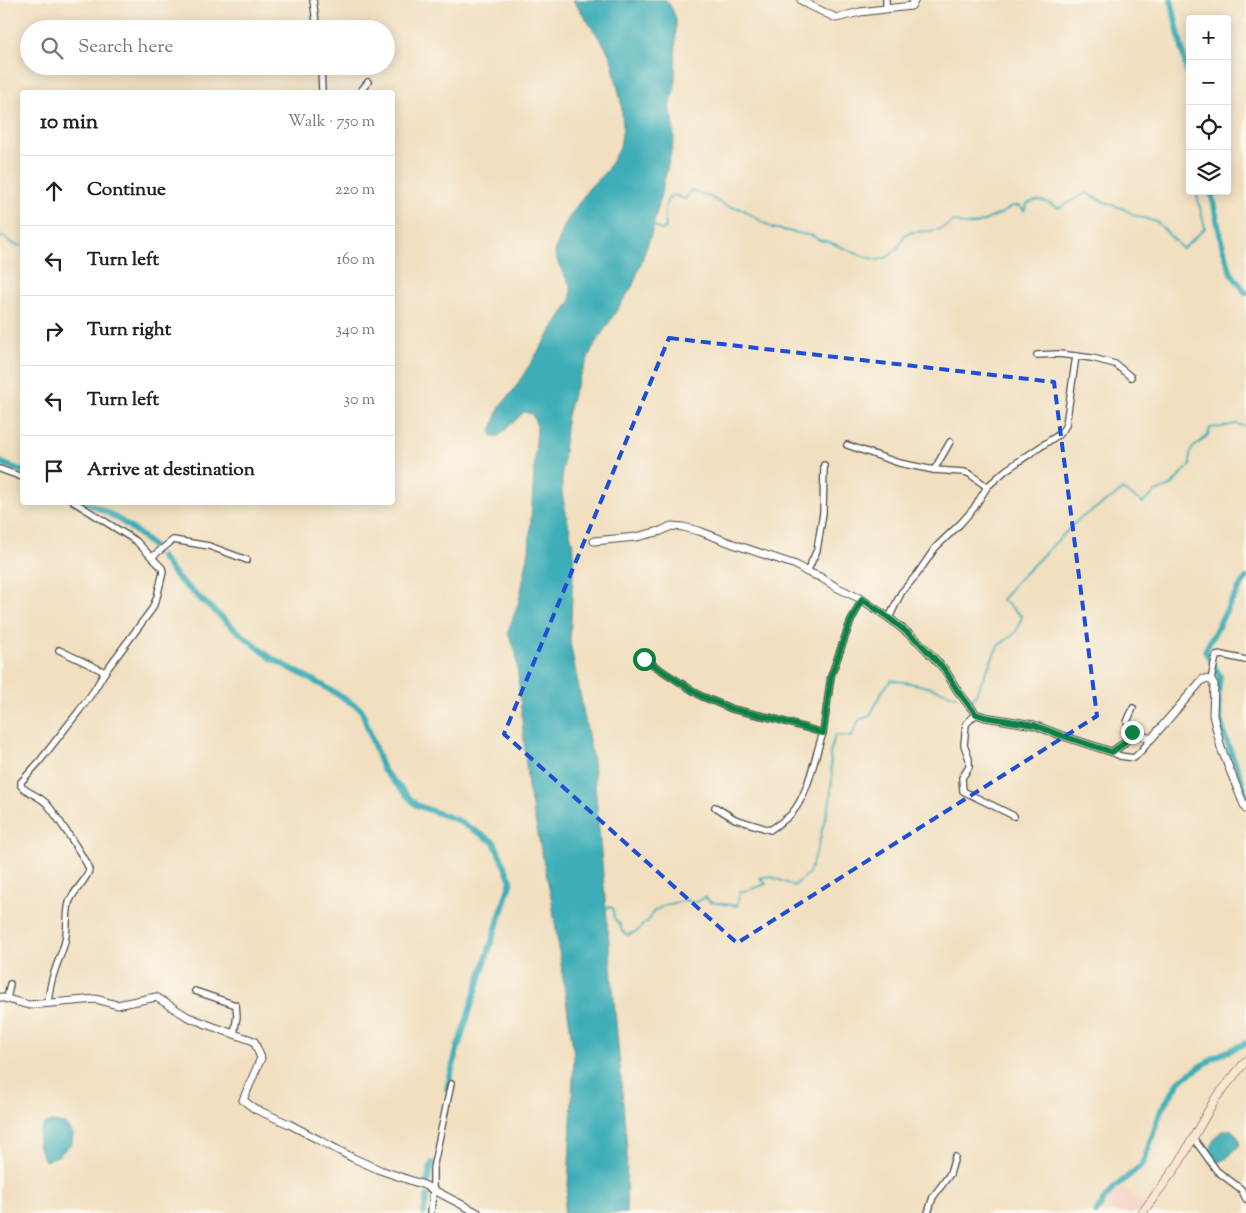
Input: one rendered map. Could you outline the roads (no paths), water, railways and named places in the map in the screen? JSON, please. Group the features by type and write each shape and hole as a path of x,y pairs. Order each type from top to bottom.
{"main road":[{"path":"1142,1213 1179,1163 1215,1099 1246,1061"}],"street":[{"path":"313,0 316,20"},
{"path":"801,0 836,18 860,12 911,6 915,0"},
{"path":"886,0 886,9"},
{"path":"321,75 322,90"},
{"path":"362,90 368,82"},
{"path":"1037,355 1059,354 1092,358 1115,364 1131,376"},
{"path":"889,618 901,593 918,573 935,548 974,508 987,487 1006,470 1063,430 1066,425 1076,356"},
{"path":"934,470 950,442"},
{"path":"847,445 899,463 934,470 964,472 970,474 987,487"},
{"path":"807,572 817,550 823,513 824,465"},
{"path":"0,469 20,476"},
{"path":"48,1003 55,971 65,943 70,901 89,871 83,856 46,803 24,789 21,786 21,782 84,704 105,672 152,609 163,572 162,568 136,541 79,505"},
{"path":"594,541 636,537 661,531 671,526 682,527 796,565 862,599 919,642 945,670 957,690 976,714 1034,725 1120,756 1134,758 1203,679 1211,680"},
{"path":"152,557 173,540 209,546 247,560"},
{"path":"715,807 735,819 770,830 791,814 798,805 806,787 823,733 831,676 850,623 862,599"},
{"path":"60,650 105,672"},
{"path":"1246,660 1222,655 1216,656 1211,680 1214,684 1213,715 1221,748 1246,808"},
{"path":"644,659 701,696 732,709 823,733"},
{"path":"1134,708 1127,722 1132,732 1151,739"},
{"path":"976,714 966,724 964,745 969,759 969,766 962,778 963,791 1014,816"},
{"path":"1112,752 1123,744 1132,732"},
{"path":"10,984 3,998 30,1005 96,999 118,1005 156,997 188,1018 254,1040 261,1058 243,1100 256,1109 353,1158 380,1170 424,1185 478,1213"},
{"path":"195,992 236,1005 237,1016 234,1034"},
{"path":"431,1213 433,1168 451,1084"},
{"path":"1194,1139 1217,1172 1244,1187 1246,1198"},
{"path":"928,1213 933,1197 950,1174 955,1157"}],"water":[{"path":"573,0 666,0 676,18 675,86 669,108 673,118 674,140 651,235 633,285 592,349 573,394 567,415 562,475 562,494 574,551 570,642 593,761 627,1148 626,1213 563,1213 568,1186 574,1055 552,902 528,787 516,652 508,632 519,601 529,551 537,426 532,414 524,412 499,436 493,437 491,431 500,407 515,388 571,300 571,287 559,265 555,254 556,247 566,222 589,188 607,170 620,147 623,127 621,102 611,58"},
{"path":"51,1122 65,1124 73,1133 72,1143 58,1156 45,1161 38,1140 43,1125"},
{"path":"1230,1129 1237,1135 1240,1145 1227,1158 1215,1165 1209,1155 1213,1141 1220,1132"}],"waterway":[{"path":"1171,0 1186,67"},
{"path":"653,224 661,230 666,228 665,210 667,201 673,195 685,199 691,190 710,197 726,206 742,209 772,228 813,236 819,240 878,260 888,257 898,248 905,234 941,229 953,221 965,225 977,224 1002,213 1012,206 1020,206 1024,211 1027,204 1036,201 1043,201 1059,208 1086,193 1136,216 1157,222 1183,249 1205,228 1197,195"},
{"path":"1212,195 1222,244 1231,273 1246,293"},
{"path":"0,237 4,237 11,243 20,245"},
{"path":"972,702 998,646 1016,632 1022,616 1002,600 1015,583 1078,520 1122,489 1143,503 1155,492 1171,486 1190,466 1192,449 1208,435 1210,428 1236,424 1246,426"},
{"path":"0,462 20,470"},
{"path":"93,505 123,522 155,549"},
{"path":"161,557 178,579 271,658 324,686 361,709 383,770 416,805 457,820 494,842 511,881 457,1050 447,1089"},
{"path":"1246,578 1229,605 1205,651 1220,676 1218,694 1220,718 1224,735 1242,780 1246,798"},
{"path":"605,909 613,908 614,918 622,931 627,935 638,931 649,920 653,912 666,904 685,900 697,902 705,897 710,902 737,906 740,892 766,884 760,878 770,876 794,886 809,873 818,847 830,802 832,776 830,754 835,735 851,737 859,720 870,716 881,693 891,680 924,686 956,696"},
{"path":"1096,1213 1114,1188 1143,1164 1161,1110 1179,1081 1215,1057 1246,1043"},
{"path":"427,1183 432,1163"},
{"path":"424,1213 427,1196"}]}
